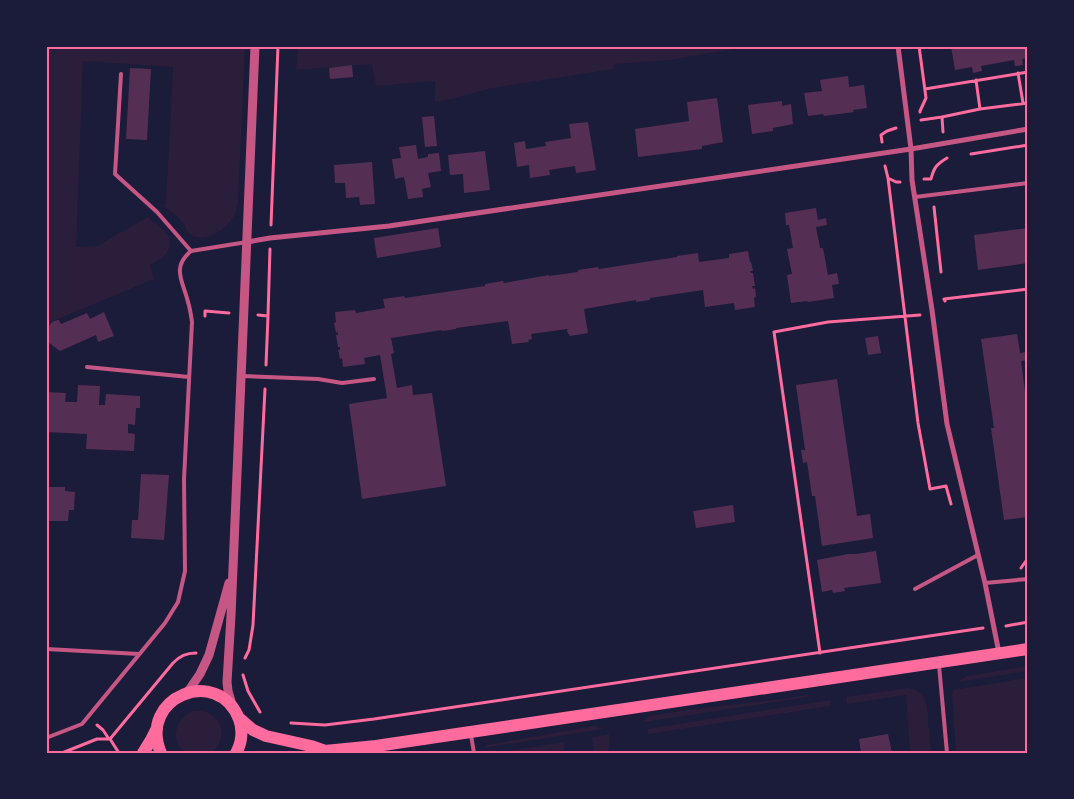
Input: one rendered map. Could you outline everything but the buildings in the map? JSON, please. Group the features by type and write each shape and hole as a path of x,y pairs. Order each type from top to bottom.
{"main road":[{"path":"142,753 151,740 161,715 168,704 179,696 201,691 214,694 226,701 253,730 266,736 311,746 323,752 376,746 1028,649"},
{"path":"235,712 240,723 241,736 236,753"},
{"path":"157,727 157,740 161,753"}],"street":[{"path":"235,712 227,682 232,616 255,46"},
{"path":"898,46 911,149 912,180 947,424 986,583 999,653"},
{"path":"247,242 390,226 911,149 1028,129"},
{"path":"187,693 200,674 209,654 233,568"}],"lane":[{"path":"121,74 115,174 158,212 191,251"},
{"path":"915,197 1028,183"},
{"path":"46,738 82,724 165,623 178,602 185,571 184,479 192,322 179,266 184,257 191,251 247,242"},
{"path":"86,367 189,377"},
{"path":"241,376 318,379 342,383 374,379"},
{"path":"915,590 978,555"},
{"path":"986,583 1028,579"},
{"path":"46,650 139,654"},
{"path":"939,663 947,753"},
{"path":"470,732 474,753"}],"path":[{"path":"919,46 926,98 920,110 922,120"},
{"path":"925,89 1028,72"},
{"path":"1018,73 1023,103"},
{"path":"976,80 980,109"},
{"path":"888,178 918,423 930,489 946,486 951,505"},
{"path":"931,179 942,280"},
{"path":"820,653 774,332 828,322 919,316 932,310 944,299 1028,289"},
{"path":"944,299 946,308"},
{"path":"242,664 249,650 253,626 268,316"},
{"path":"978,620 979,629"},
{"path":"288,723 325,725 374,719 1028,622"},
{"path":"62,753 97,739 110,739 103,730"}],"shaded area":[{"path":"46,46 245,46 238,203 235,214 226,225 214,234 200,238 193,236 186,230 180,219 164,206 166,203 173,67 83,61 76,247 97,246 148,217 169,237 170,247 162,258 150,265 154,279 46,324"},
{"path":"298,46 752,46 669,60 614,64 613,69 492,88 435,102 435,81 376,86 372,64 296,70"},
{"path":"1028,666 1028,671 957,682 967,676"},
{"path":"1028,678 1028,753 956,753 953,690"},
{"path":"908,688 918,691 926,702 931,753 910,753 906,695 847,704 846,697"},
{"path":"808,695 808,697 644,722 650,716"},
{"path":"830,700 831,706 648,734 647,729"},
{"path":"193,711 202,711 210,714 220,724 222,731 221,739 211,753 186,753 177,742 176,731 180,721"},
{"path":"593,726 603,729 484,748 487,745"},
{"path":"609,734 610,745 608,753 594,753 592,737"},
{"path":"564,742 565,750 548,753 497,753"}]}
